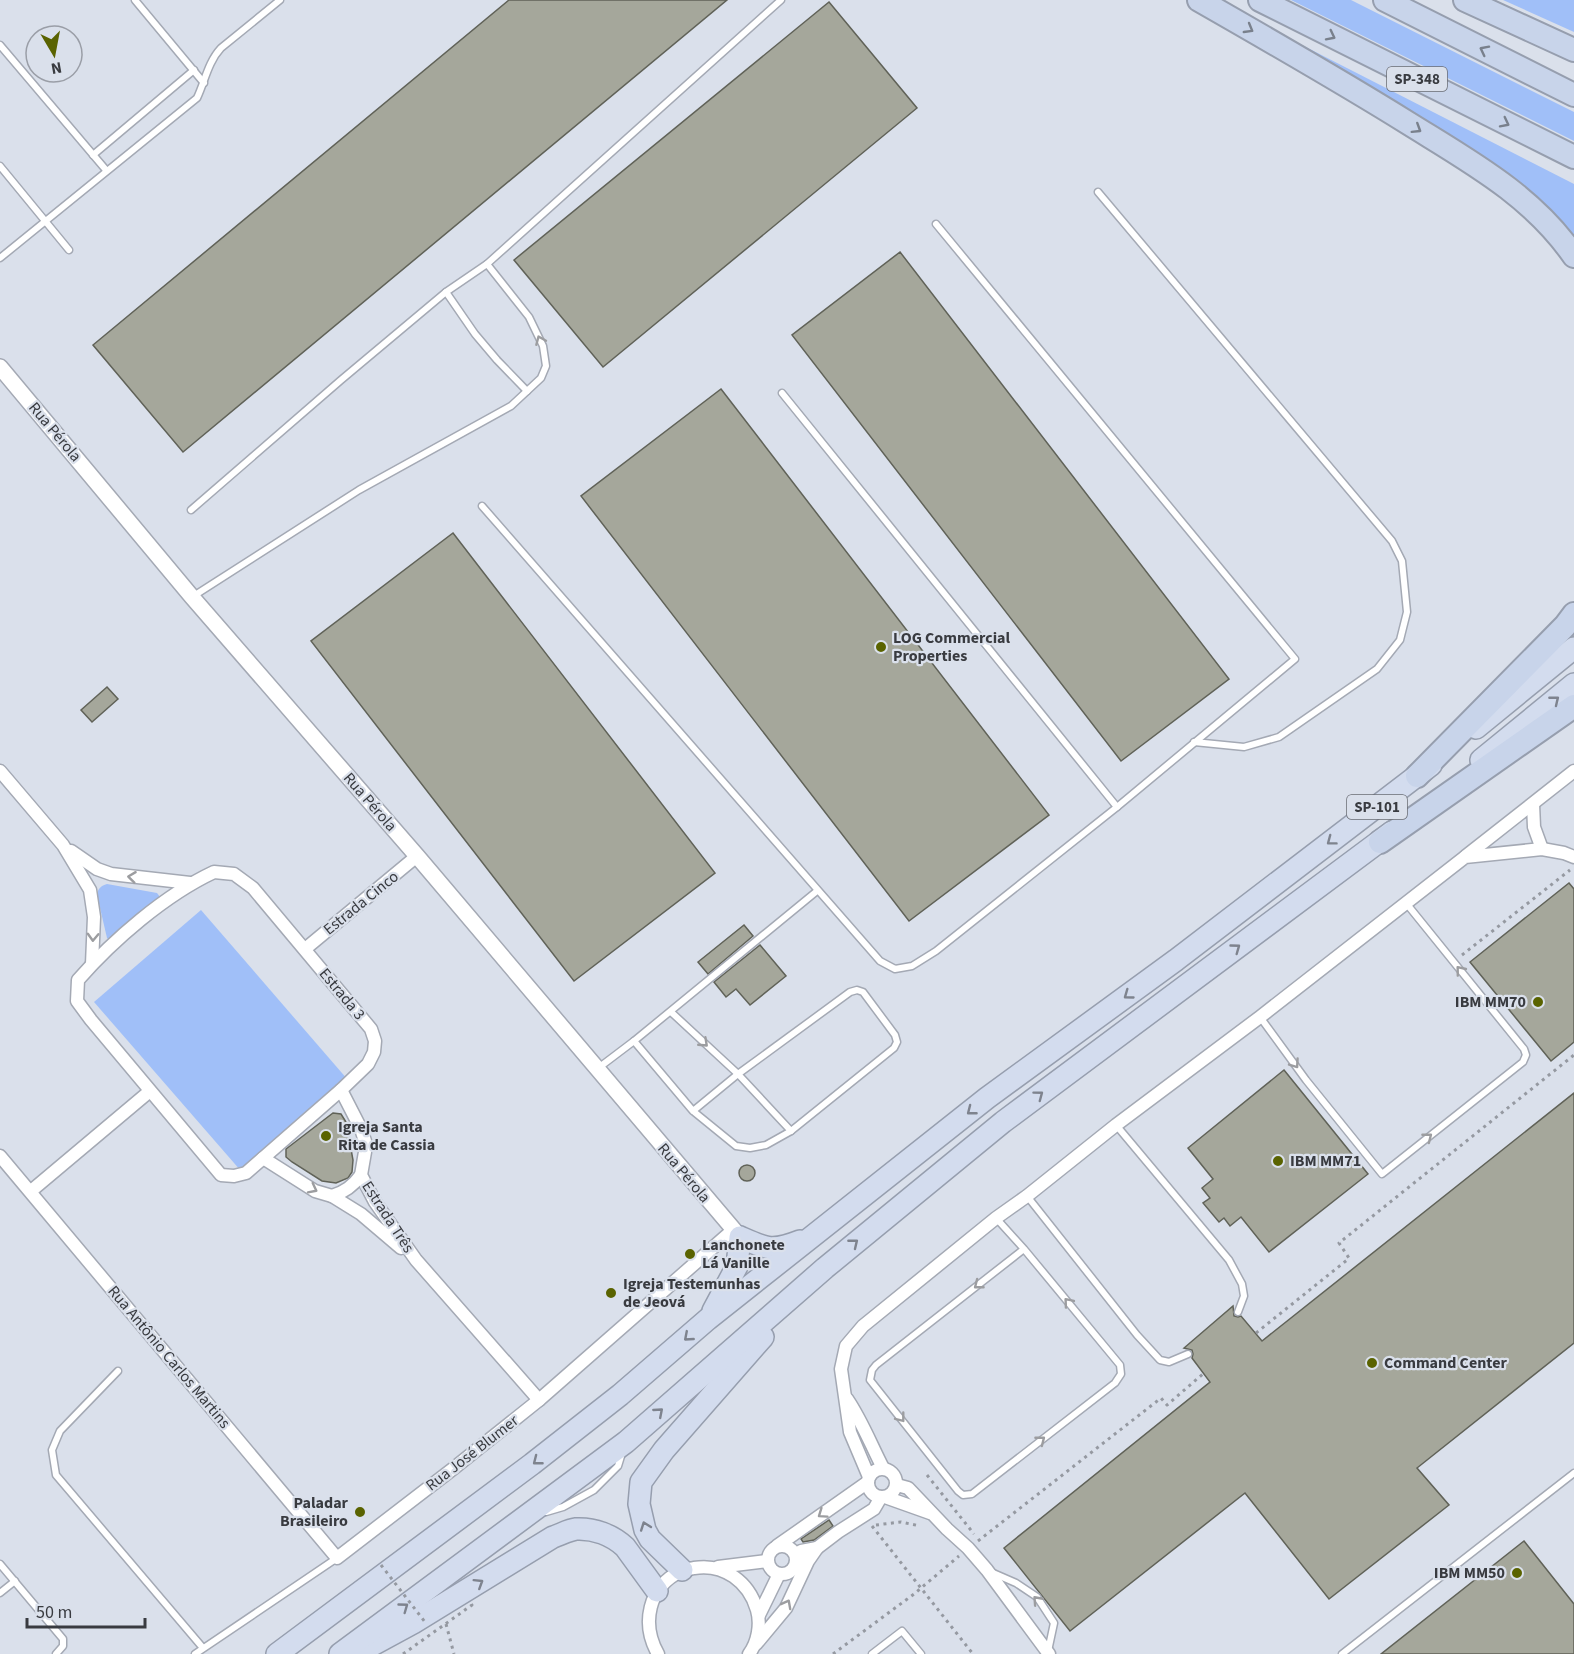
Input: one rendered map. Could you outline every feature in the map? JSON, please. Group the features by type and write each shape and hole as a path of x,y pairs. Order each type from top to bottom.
{"highway":[{"path":"1199,0 1360,94 1498,180 1544,218 1574,256"},
{"name":"SP-348","path":"1260,0 1574,157"},
{"path":"1385,0 1574,95"},
{"path":"1465,0 1574,50"},
{"path":"1417,776 1565,626 1574,614"},
{"name":"SP-101","path":"277,1654 532,1464 620,1395 708,1319 987,1098 1176,960 1417,776 1574,648"},
{"name":"SP-101","path":"340,1654 626,1442 825,1268 1003,1122 1380,842 1574,684"},
{"path":"1380,842 1574,706"},
{"path":"708,1319 737,1266 737,1233 760,1246 772,1249 793,1244 821,1229"},
{"path":"682,1570 650,1539 645,1530 639,1504 641,1482 664,1450 825,1268"},
{"path":"356,1654 413,1623 553,1538 575,1529 602,1532 625,1547 657,1591"}],"street":[{"name":"Rua Pérola","path":"0,367 192,597 417,856 737,1233"},
{"path":"0,771 63,845 90,890 94,917 93,963"},
{"path":"931,1513 873,1494 870,1490 850,1432 841,1369 846,1346 863,1326 996,1218 1260,1017 1574,771"},
{"path":"1533,804 1534,827 1542,849"},
{"path":"63,845 97,869 111,874 190,883"},
{"path":"1465,857 1542,849 1574,857"},
{"name":"Estrada Cinco","path":"305,949 417,856"},
{"name":"Estrada 3","path":"214,872 234,874 253,888 305,949 371,1029 375,1041 374,1052 368,1064 341,1090 246,1173 234,1176 221,1175 91,1020 77,1000 78,980 93,963 138,923 190,883 214,872"},
{"path":"90,890 98,880 111,874"},
{"name":"Estrada Três","path":"332,1196 342,1193 355,1184 361,1175 365,1152 365,1141 361,1129 341,1090"},
{"path":"31,1191 150,1091"},
{"name":"Rua Antônio Carlos Martins","path":"0,1156 337,1558"},
{"name":"Estrada Três","path":"263,1158 315,1191 332,1196 361,1214 416,1260"},
{"name":"Estrada Três","path":"361,1175 375,1202 416,1260"},
{"name":"Rua José Blumer","path":"337,1558 539,1400 737,1233"},
{"path":"416,1260 539,1400"},
{"path":"750,1652 786,1608 808,1561 817,1548 873,1509 883,1497 892,1493 897,1485 892,1472 883,1468 868,1441 859,1416 845,1396"},
{"path":"817,1548 801,1551 795,1567 788,1573 779,1574 771,1569 767,1561 770,1552 777,1546 868,1480 874,1471 883,1468"},
{"path":"897,1485 908,1488 968,1548 1049,1653"},
{"path":"777,1546 791,1548 796,1562"},
{"path":"712,1568 767,1561"},
{"path":"658,1654 651,1643 648,1625 650,1608 657,1591 682,1570 702,1567 718,1569 732,1575 745,1585 754,1599 759,1616 758,1633 750,1652"},
{"path":"759,1616 779,1574"}],"lane":[{"path":"135,0 204,83"},
{"path":"0,258 197,98 213,57 280,0"},
{"path":"191,510 446,292 487,264 781,0"},
{"path":"0,45 106,170"},
{"path":"93,155 194,70"},
{"path":"0,166 69,250"},
{"path":"1098,192 1392,541 1402,561 1407,612 1400,640 1377,669 1279,737 1244,747 1194,742"},
{"path":"482,506 880,962 895,969 912,966 936,951 1117,807 1295,659 936,224"},
{"path":"192,597 359,490 511,406 541,378 546,366 543,346 529,317 487,264"},
{"path":"446,292 475,334 527,391"},
{"path":"782,393 1117,807"},
{"path":"597,1069 671,1012 817,891"},
{"path":"1260,1017 1306,1080 1382,1174 1523,1062 1526,1055 1524,1048 1406,903"},
{"path":"634,1041 693,1111 736,1146 750,1148 766,1145 791,1131 894,1048 897,1042 895,1035 863,992 857,990 850,992 738,1074 693,1111"},
{"path":"671,1012 738,1074 791,1131"},
{"path":"1116,1125 1229,1260 1242,1284 1244,1296 1238,1312"},
{"path":"1027,1196 1137,1335 1160,1360 1169,1362 1188,1353"},
{"path":"996,1218 1024,1249 1120,1365 1121,1374 1115,1383 972,1494 963,1495 870,1380 872,1370 1024,1249"},
{"path":"118,1371 60,1431 52,1450 56,1475 203,1648"},
{"path":"1342,1654 1573,1476"},
{"name":"Rua José Blumer","path":"195,1654 337,1558"},
{"path":"0,1564 63,1639 63,1646 56,1654"},
{"path":"987,1570 1016,1583 1037,1597 1053,1623 1049,1653"},
{"path":"0,1593 15,1581"},
{"path":"872,1654 902,1631 921,1654"}],"path":[{"path":"1454,961 1574,868"},
{"path":"1256,1333 1349,1258 1339,1243 1574,1055"},
{"path":"833,1654 1161,1398 1167,1405 1204,1373"},
{"path":"927,1475 979,1540"},
{"path":"928,1527 901,1522 872,1526 973,1654"},
{"path":"381,1565 425,1622"},
{"path":"403,1654 472,1605 468,1602"}],"shaded area":[{"path":"1291,0 1351,0 1574,112 1574,141"},
{"path":"1503,0 1574,0 1574,32"},
{"path":"1296,42 1574,184 1574,243 1297,50"},
{"path":"107,884 157,893 160,897 159,903 109,940 97,895 100,888"},
{"path":"201,910 348,1080 241,1171 94,1002"}],"building":[{"path":"509,0 727,0 183,452 93,345"},
{"path":"829,2 917,108 603,367 514,260"},
{"path":"900,252 1229,679 1121,761 792,335"},
{"path":"721,389 1049,815 909,921 581,496"},
{"path":"453,533 715,873 574,981 311,641"},
{"path":"107,687 118,699 92,722 81,710"},
{"name":"IBM MM70","path":"1569,883 1574,889 1574,1042 1551,1061 1470,962"},
{"path":"744,925 753,936 708,974 698,962"},
{"path":"760,945 786,976 750,1005 736,989 726,997 714,982"},
{"name":"IBM MM71","path":"1284,1070 1368,1174 1269,1252 1241,1217 1230,1226 1224,1218 1219,1222 1203,1203 1210,1198 1202,1188 1213,1179 1188,1148"},
{"name":"Command Center","path":"1574,1093 1574,1343 1417,1468 1449,1505 1329,1599 1245,1493 1070,1631 1004,1548 1210,1382 1192,1358 1192,1350 1184,1348 1233,1306 1234,1316 1241,1316 1262,1341"},
{"name":"Igreja Santa Rita de Cassia","path":"333,1113 341,1114 346,1122 353,1160 352,1172 348,1178 336,1183 322,1181 286,1157 286,1149"},
{"path":"744,1165 750,1165 755,1173 753,1179 744,1181 739,1176 739,1170"},
{"path":"829,1520 833,1526 814,1540 803,1542 801,1539"},
{"name":"IBM MM50","path":"1524,1541 1574,1604 1574,1654 1381,1654"}],"place":[{"name":"LOG Commercial Properties","path":"881,647"},
{"name":"IBM MM70","path":"1538,1002"},
{"name":"Igreja Santa Rita de Cassia","path":"326,1136"},
{"name":"IBM MM71","path":"1278,1161"},
{"name":"Lanchonete Lá Vanille","path":"690,1254"},
{"name":"Igreja Testemunhas de Jeová","path":"611,1293"},
{"name":"Command Center","path":"1372,1363"},
{"name":"Paladar Brasileiro","path":"360,1512"},
{"name":"IBM MM50","path":"1517,1573"}]}
